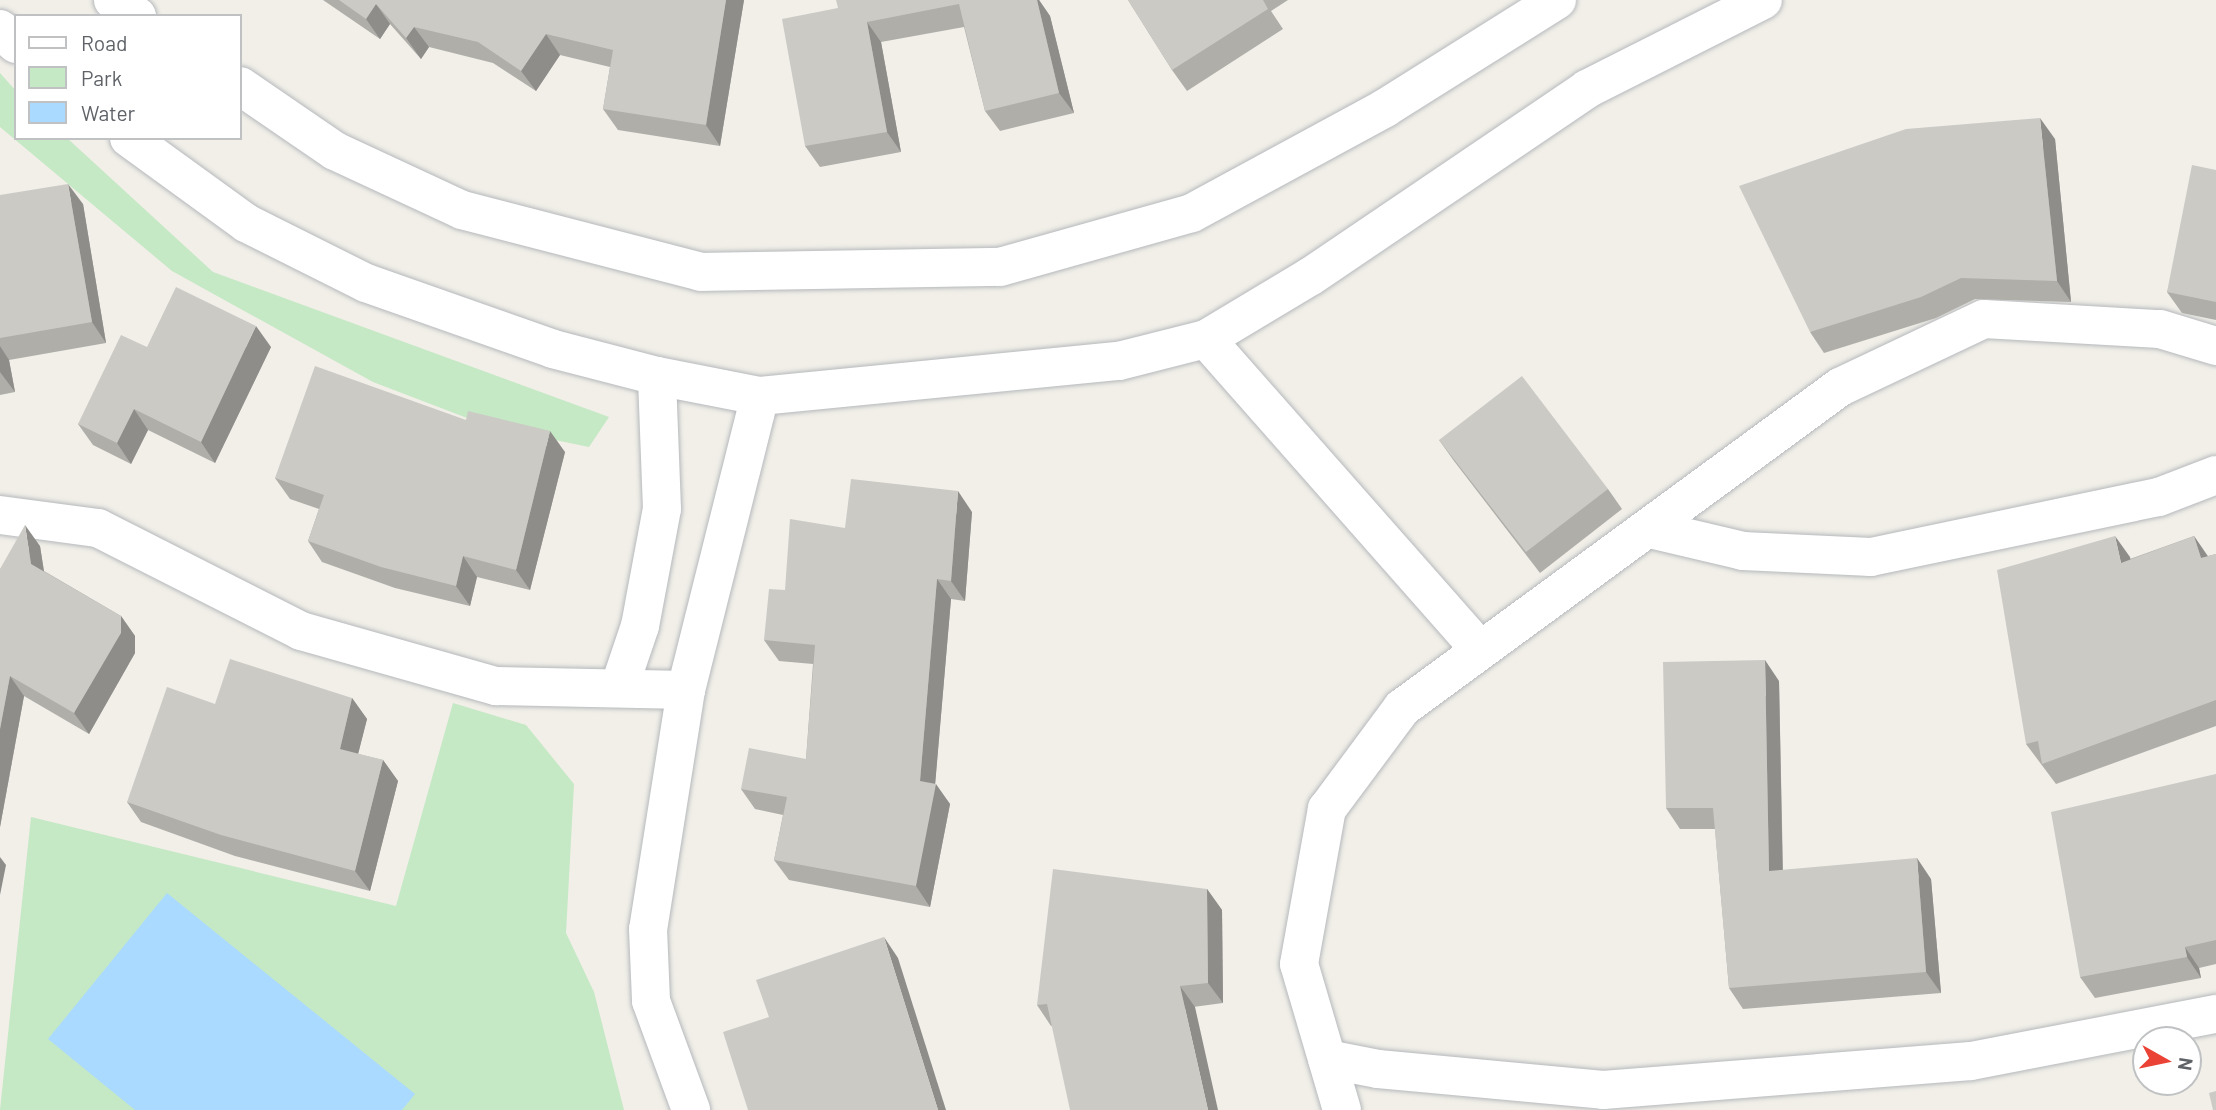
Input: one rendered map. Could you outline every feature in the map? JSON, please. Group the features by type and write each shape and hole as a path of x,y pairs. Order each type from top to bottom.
{"street":[{"path":"113,0 134,14"},
{"path":"242,87 335,151 463,210 701,272 1000,267 1192,213 1385,108 1557,0"},
{"path":"132,140 246,223 366,283 554,349 657,376 760,396 1119,361 1206,339 1311,276 1587,89 1763,0"},
{"path":"0,29 14,42"},
{"path":"1342,1110 1298,964 1327,809 1402,708 1479,649 1650,529 1840,387 1984,319 2160,329 2216,346"},
{"path":"1206,339 1479,649"},
{"path":"619,688 639,626 662,509 657,376"},
{"path":"691,1110 651,1001 648,929 686,690 760,396"},
{"path":"1650,529 1743,551 1871,557 2159,497 2216,475"},
{"path":"0,515 98,528 300,631 496,686 686,690"},
{"path":"1327,1059 1378,1069 1603,1090 1971,1061 2216,1014"}],"green space":[{"path":"0,73 14,89 14,139 0,127"},
{"path":"16,140 69,140 213,272 609,417 589,447 488,426 373,382 172,271"},
{"path":"453,703 526,725 574,784 566,933 594,992 624,1110 0,1110 31,817 396,906"}],"water":[{"path":"167,893 415,1094 402,1110 135,1110 48,1039"}],"building":[{"path":"339,0 726,0 706,125 603,109 613,50 546,34 521,71 478,42 414,27 406,38 376,4 366,19"},
{"path":"836,0 1037,0 1059,93 985,111 959,4 867,22 887,132 805,146 782,19 838,8"},
{"path":"1128,0 1263,0 1268,9 1172,70"},
{"path":"2040,118 2057,281 1961,278 1921,297 1810,332 1739,186 1906,129"},
{"path":"2192,165 2216,170 2216,302 2167,292"},
{"path":"68,184 92,322 0,338 0,195"},
{"path":"176,287 256,326 201,442 134,409 117,443 78,424 121,335 147,347"},
{"path":"315,366 466,420 468,411 550,431 516,570 463,556 456,586 381,567 308,541 324,495 275,478"},
{"path":"1522,376 1608,489 1526,552 1439,440"},
{"path":"851,479 958,491 951,581 937,579 920,781 936,784 916,886 774,860 787,797 741,789 749,748 806,759 815,645 764,640 769,589 785,590 790,519 845,528"},
{"path":"25,525 31,564 121,616 121,633 74,713 10,676 0,729 0,569"},
{"path":"2115,536 2121,563 2194,536 2201,558 2216,554 2216,700 2042,764 2038,741 2026,744 1997,570"},
{"path":"230,659 352,698 340,749 383,760 355,871 221,835 127,802 167,687 215,704"},
{"path":"1765,660 1769,871 1917,858 1926,972 1729,988 1713,808 1666,808 1663,662"},
{"path":"2216,774 2216,940 2185,947 2187,957 2080,977 2051,812"},
{"path":"1053,869 1207,889 1208,983 1180,986 1208,1110 1070,1110 1047,1004 1037,1005"},
{"path":"884,937 938,1110 748,1110 723,1032 769,1017 756,980"},
{"path":"2216,1091 2216,1110 2213,1110 2209,1093"}]}
